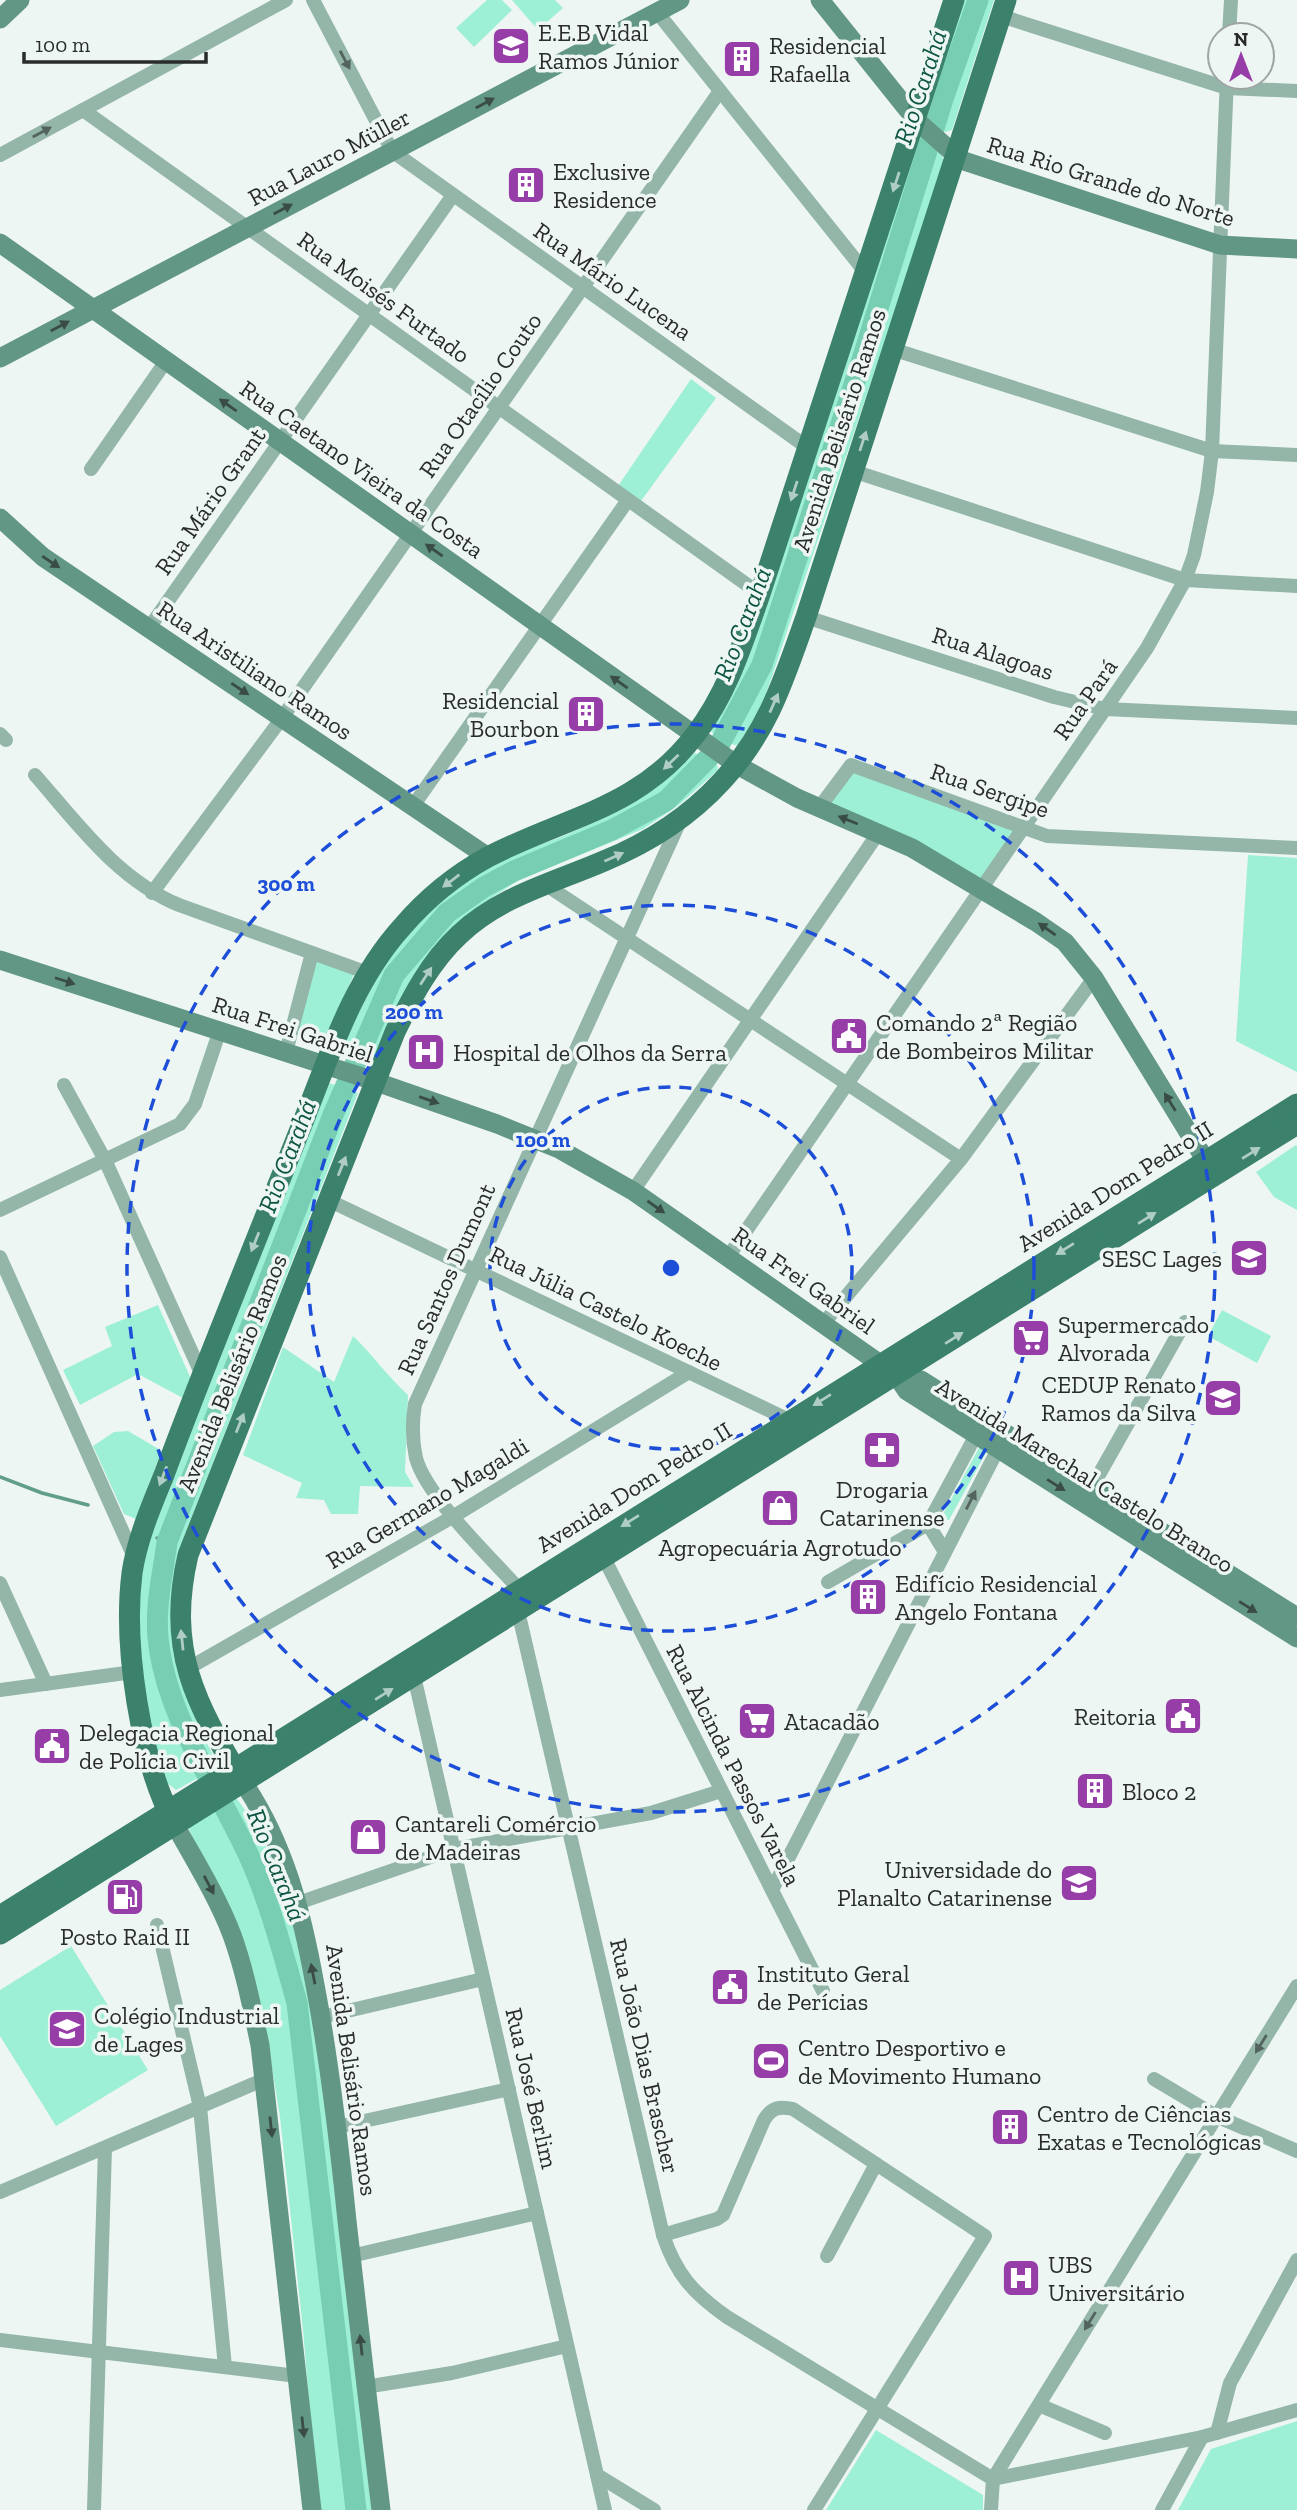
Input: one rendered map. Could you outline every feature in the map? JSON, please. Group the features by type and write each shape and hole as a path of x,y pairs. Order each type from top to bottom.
{"main road":[{"path":"0,19 20,0"},
{"name":"Rua Lauro Müller","path":"0,358 680,0"},
{"name":"Rua Rio Grande do Norte","path":"820,0 920,124 951,152 981,168 1220,245 1297,249"},
{"name":"Avenida Belisário Ramos","path":"312,2510 265,2079 252,2007 232,1936 210,1886 171,1819 146,1745 133,1672 129,1606 134,1557 202,1375 330,1066 345,1018 368,973 400,929 421,907 467,869 488,857 618,801 660,772 700,739 723,690 760,594 866,273 920,124 954,0"},
{"name":"Avenida Belisário Ramos","path":"382,2510 365,2387 337,2127 321,2017 298,1903 275,1837 236,1778 202,1713 187,1669 180,1621 183,1576 188,1555 328,1200 370,1079 408,1006 440,955 460,934 491,910 543,883 628,850 682,817 720,783 732,762 766,723 806,617 892,349 951,152 1004,8"},
{"name":"Rua Caetano Vieira da Costa","path":"0,243 732,762 819,808 912,848 1050,930 1080,959 1094,978 1205,1171"},
{"name":"Rua Aristiliano Ramos","path":"0,517 33,549 488,857"},
{"name":"Rua Frei Gabriel","path":"0,960 370,1079 535,1139 582,1161 633,1191 888,1369"},
{"name":"Avenida Dom Pedro II","path":"0,1934 192,1805 519,1601 604,1558 888,1369 1205,1171 1297,1104"},
{"name":"Avenida Dom Pedro II","path":"1205,1171 1297,1124"},
{"name":"Avenida Dom Pedro II","path":"236,1778 414,1675 519,1601 789,1420 888,1369"},
{"name":"Avenida Marechal Castelo Branco","path":"888,1369 921,1380 1297,1617"},
{"name":"Avenida Marechal Castelo Branco","path":"888,1369 907,1391 1297,1638"},
{"path":"976,1435 999,1429 998,1449"},
{"name":"Avenida Dom Pedro II","path":"0,1916 171,1819"}],"street":[{"path":"0,155 286,0"},
{"path":"313,0 392,152"},
{"path":"1230,21 1231,0"},
{"path":"1004,8 1206,76"},
{"path":"657,12 866,273"},
{"path":"1276,89 1297,91"},
{"name":"Rua Otacílio Couto","path":"152,893 282,718 720,91"},
{"name":"Rua Pará","path":"728,1257 1162,625 1185,580 1201,526 1212,451 1227,91"},
{"name":"Rua Moisés Furtado","path":"83,110 760,594"},
{"name":"Rua Mário Lucena","path":"392,152 808,448"},
{"name":"Rua Mário Grant","path":"149,628 453,195"},
{"path":"892,349 1212,451 1297,455"},
{"path":"91,469 166,361"},
{"path":"853,471 1185,580 1297,586"},
{"path":"413,806 628,500"},
{"name":"Rua Alagoas","path":"806,617 1054,697 1105,709 1297,718"},
{"name":"Rua Sergipe","path":"819,808 851,765 1047,836 1297,848"},
{"path":"35,775 120,869 152,893 368,973"},
{"name":"Rua Santos Dumont","path":"519,1601 423,1476 416,1458 413,1420 415,1404 682,817"},
{"path":"633,1191 879,832"},
{"path":"543,883 961,1159"},
{"path":"286,1052 312,953"},
{"path":"823,1324 961,1159 1094,978"},
{"path":"0,1210 167,1131 189,1115 220,1030"},
{"path":"64,1085 106,1160 202,1375"},
{"name":"Rua Júlia Castelo Koeche","path":"328,1200 789,1420"},
{"path":"0,1257 134,1557"},
{"path":"1092,1487 1185,1322"},
{"name":"Rua Germano Magaldi","path":"187,1669 454,1516 689,1372"},
{"path":"828,1582 928,1524 976,1435"},
{"path":"772,1890 998,1449"},
{"path":"928,1524 945,1552"},
{"name":"Rua Alcinda Passos Varela","path":"604,1558 823,1991"},
{"path":"0,1583 46,1684"},
{"name":"Rua João Dias Brascher","path":"519,1601 568,1828 663,2235 679,2273 707,2303 727,2317 993,2479"},
{"path":"0,1690 133,1672"},
{"name":"Rua José Berlim","path":"414,1675 605,2510"},
{"path":"298,1903 454,1849 651,1813 722,1791"},
{"path":"157,1925 200,2107 225,2367"},
{"path":"321,2017 483,1979"},
{"path":"990,2510 993,2479 1297,1986"},
{"path":"0,2192 265,2079"},
{"path":"1154,2079 1216,2116 1297,2151"},
{"path":"337,2127 509,2089"},
{"path":"663,2235 723,2215 764,2120 775,2108 783,2107 793,2109 985,2236 814,2510"},
{"path":"94,2510 105,2148"},
{"path":"827,2256 876,2164"},
{"path":"351,2256 537,2213"},
{"path":"1162,2510 1210,2435 1230,2383 1297,2260"},
{"path":"0,2340 297,2376"},
{"path":"365,2387 452,2373 567,2346"},
{"path":"1039,2404 1105,2433"},
{"path":"993,2479 1210,2435 1297,2410"},
{"path":"597,2474 654,2510"}],"green space":[{"path":"487,0 502,0 512,10 474,47 456,28"},
{"path":"512,0 555,0 563,8 538,30"},
{"path":"962,0 994,0 952,130 945,132 929,118 929,107"},
{"path":"925,139 939,151 945,162 765,697 738,745 734,745 710,731 918,140"},
{"path":"691,379 716,398 641,501 618,486"},
{"path":"695,753 717,765 718,770 679,805 643,829 519,880 473,910 372,1063 337,1052 393,948 454,888 505,857 561,837 608,816"},
{"path":"853,769 1019,830 980,886 824,807"},
{"path":"1248,855 1297,858 1297,1072 1236,1041"},
{"path":"316,960 354,974 323,1046 297,1036"},
{"path":"326,1082 358,1093 184,1537 183,1684 197,1723 217,1763 213,1770 176,1790 162,1779 137,1663 142,1548"},
{"path":"1296,1145 1297,1210 1274,1197 1256,1172"},
{"path":"158,1305 191,1379 183,1398 138,1374 80,1405 63,1370 112,1346 105,1327"},
{"path":"1222,1310 1271,1336 1257,1363 1208,1336"},
{"path":"353,1336 408,1395 405,1472 414,1487 360,1486 358,1514 331,1514 324,1500 296,1498 302,1483 243,1455 283,1347 334,1382"},
{"path":"128,1431 162,1451 136,1519 124,1514 93,1446 114,1432"},
{"path":"980,1446 988,1449 949,1520 945,1519 942,1516"},
{"path":"235,1796 257,1827 273,1861 295,1925 318,2037 372,2510 321,2510 280,2117 268,2044 188,1826"},
{"path":"71,1946 148,2070 56,2126 0,2036 0,1990"},
{"path":"1297,2421 1297,2510 1178,2510 1211,2449"},
{"path":"876,2430 983,2495 983,2510 826,2510"}],"waterway":[{"name":"Rio Carahá","path":"356,2510 297,2003 276,1928 257,1874 181,1722 163,1666 158,1637 158,1613 167,1542 333,1115 394,975 447,913 484,887 514,871 612,830 666,801 717,749 762,665 861,363 944,96 978,0"},
{"path":"0,1477 42,1493 88,1505"},
{"path":"157,1538 167,1542"}],"place":[{"name":"E.E.B Vidal Ramos Júnior","path":"511,46"},
{"name":"Residencial Rafaella","path":"742,59"},
{"name":"Exclusive Residence","path":"526,185"},
{"name":"Residencial Bourbon","path":"586,714"},
{"name":"Comando 2ª Região de Bombeiros Militar","path":"849,1036"},
{"name":"Hospital de Olhos da Serra","path":"426,1052"},
{"name":"SESC Lages","path":"1249,1258"},
{"name":"Supermercado Alvorada","path":"1031,1338"},
{"name":"CEDUP Renato Ramos da Silva","path":"1223,1398"},
{"name":"Drogaria Catarinense","path":"882,1450"},
{"name":"Agropecuária Agrotudo","path":"780,1508"},
{"name":"Edifício Residencial Angelo Fontana","path":"868,1597"},
{"name":"Reitoria","path":"1183,1716"},
{"name":"Atacadão","path":"757,1721"},
{"name":"Delegacia Regional de Polícia Civil","path":"52,1746"},
{"name":"Bloco 2","path":"1095,1791"},
{"name":"Cantareli Comércio de Madeiras","path":"368,1837"},
{"name":"Universidade do Planalto Catarinense","path":"1079,1883"},
{"name":"Posto Raid II","path":"125,1897"},
{"name":"Instituto Geral de Perícias","path":"730,1987"},
{"name":"Colégio Industrial de Lages","path":"67,2029"},
{"name":"Centro Desportivo e de Movimento Humano","path":"771,2061"},
{"name":"Centro de Ciências Exatas e Tecnológicas","path":"1010,2127"},
{"name":"UBS Universitário","path":"1021,2278"}]}
